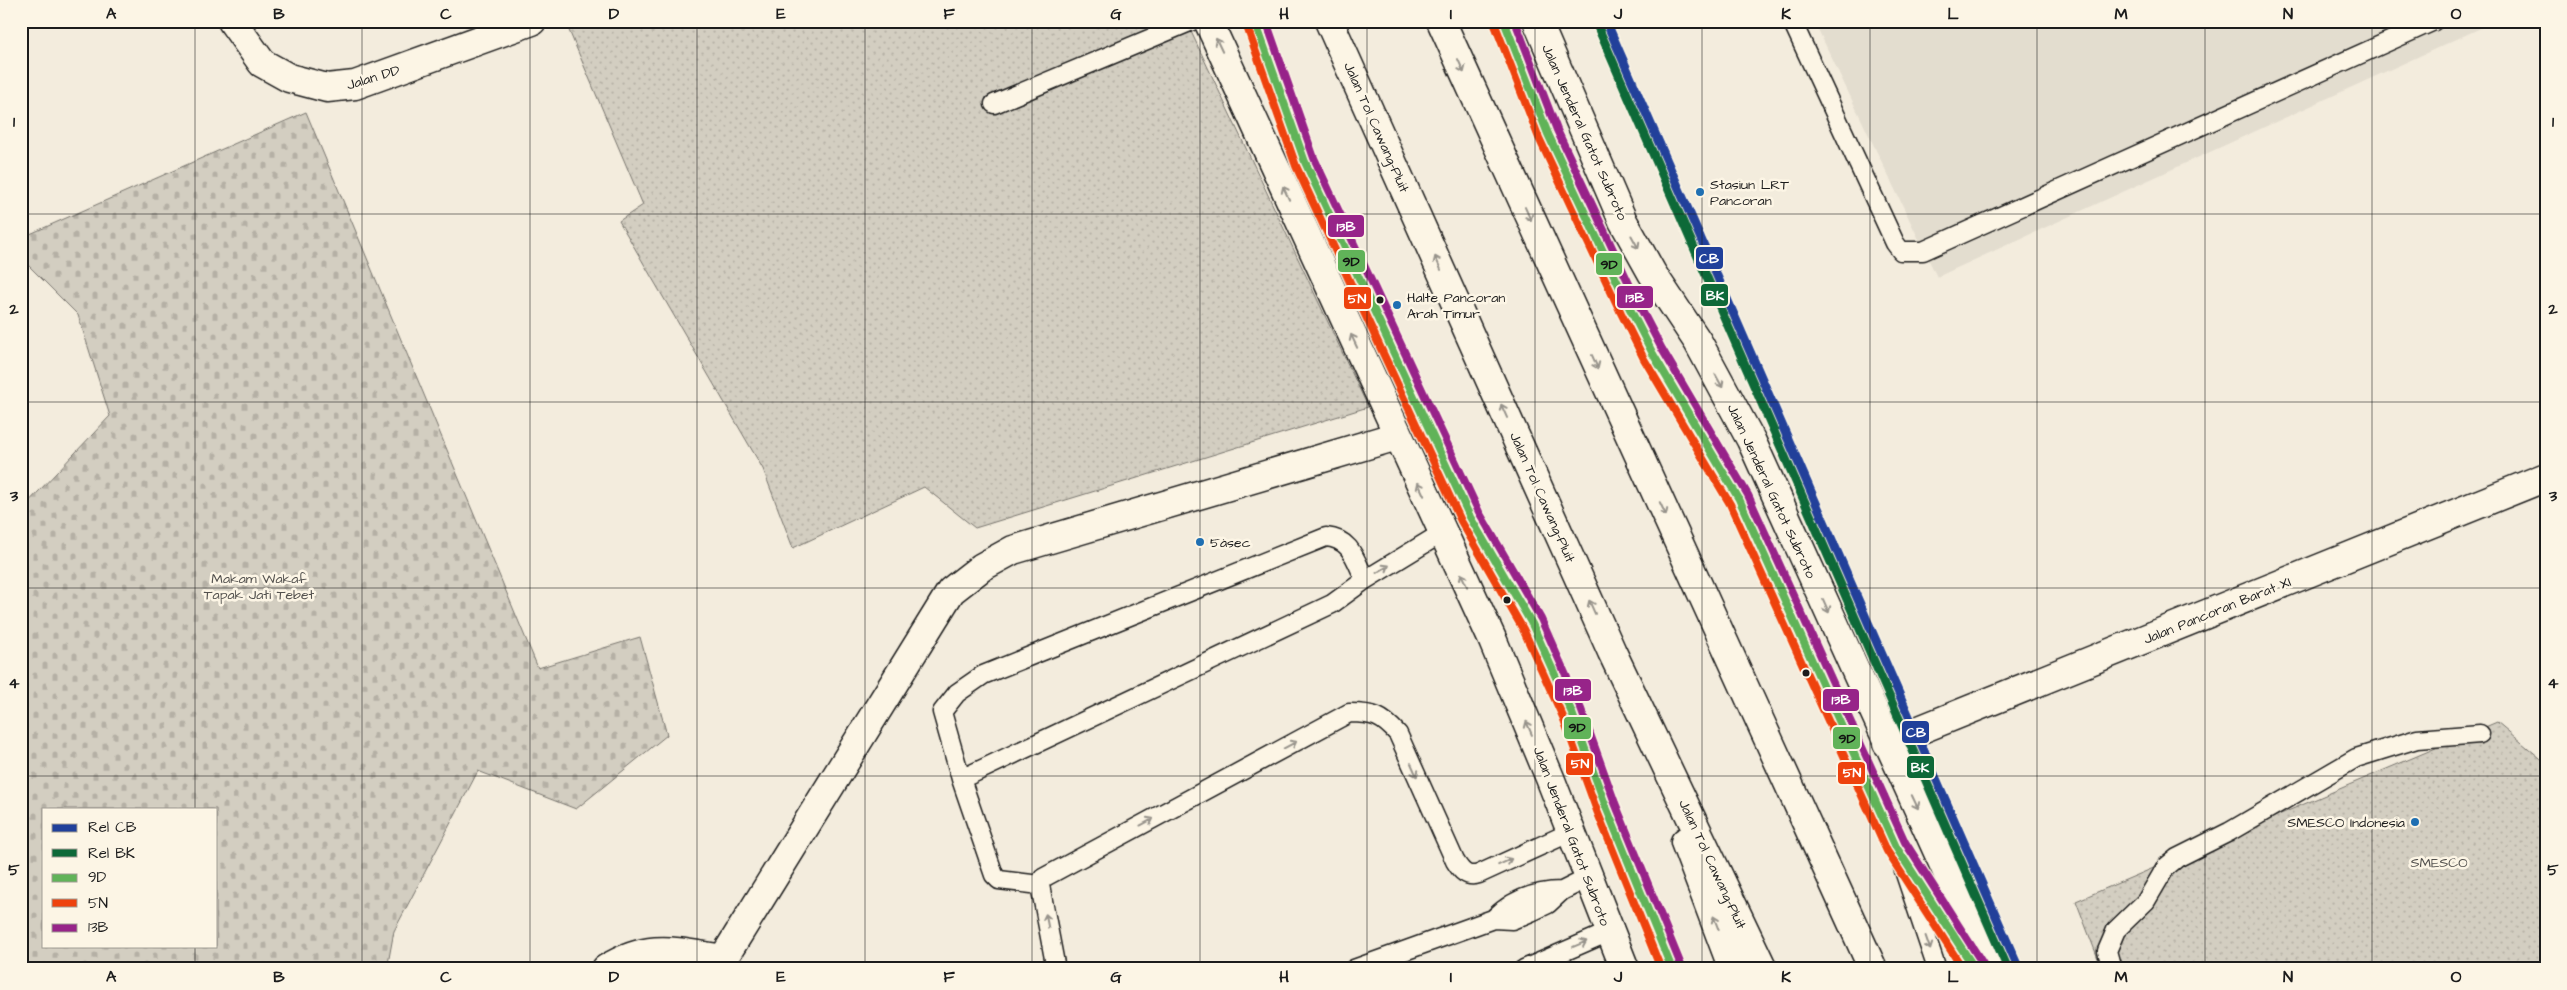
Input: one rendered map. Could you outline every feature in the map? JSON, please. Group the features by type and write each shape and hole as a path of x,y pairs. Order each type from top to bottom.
{"main road":[{"name":"Jalan DD","path":"232,21 262,63 289,78 327,88 355,85 532,21"},
{"name":"Jalan Jenderal Gatot Subroto","path":"1208,21 1493,642 1625,969"},
{"name":"Jalan Tol Cawang–Pluit","path":"1329,21 1612,652 1763,969"},
{"path":"1441,21 1874,969"},
{"name":"Jalan Jenderal Gatot Subroto","path":"1537,21 1623,221 1652,273 1698,342 1751,440 1991,969"},
{"path":"606,969 625,957 658,950 724,964 951,591 982,567 1013,550 1397,436"},
{"name":"Jalan Pancoran Barat XI","path":"1887,742 2546,478"},
{"path":"1612,652 1733,969"}],"lane":[{"path":"994,104 1192,21"},
{"path":"1255,21 1305,162 1470,517 1532,624 1572,713 1606,807 1672,969"},
{"path":"1504,21 1548,134 1630,309 1653,354 1740,499 1896,846 1937,969"},
{"path":"1792,21 1894,243 1901,252 1913,253 1923,251 2434,21"},
{"path":"961,779 1332,604 1365,580 1442,533"},
{"path":"1040,885 999,880 994,875 961,779 942,712 957,693 983,675 1326,537 1338,538 1347,544 1365,580"},
{"path":"1056,969 1040,885 1043,878 1349,714 1366,713 1384,719 1398,734 1455,860 1465,874 1473,876 1479,874 1571,832"},
{"path":"2112,969 2108,951 2116,930 2146,901 2166,867 2177,858 2228,832 2356,758 2417,740 2480,734"},
{"path":"1896,846 1975,969"},
{"path":"1354,969 1493,919 1506,906 1524,898 1543,891 1562,891 1588,878"},
{"path":"1524,969 1609,932"}],"shaded area":[{"path":"1814,21 2496,21 1937,277"}],"green space":[{"path":"565,21 1186,21 1368,407 975,528 924,487 793,548 763,469 619,221 643,205"},
{"name":"Makam Wakaf Tapak Jati Tebet","path":"306,112 538,668 640,637 667,735 576,809 478,771 394,931 387,969 21,969 21,510 110,416 78,315 21,258 21,238"},
{"name":"SMESCO","path":"2497,722 2546,763 2546,969 2102,969 2076,901"}],"rail line":[{"name":"CB","path":"1606,21 2019,969"},
{"name":"BK","path":"1597,25 2008,969"}],"transit line":[{"name":"9D","path":"1255,21 1305,162 1470,517 1532,624 1572,713 1606,807 1672,969"},
{"name":"13B","path":"1266,21 1314,158 1479,512 1541,619 1581,709 1615,803 1681,965"},
{"name":"9D","path":"1504,21 1548,134 1630,309 1653,354 1739,499 1896,847 1975,969"},
{"name":"13B","path":"1515,21 1557,130 1639,305 1662,349 1748,495 1905,842 1983,964"},
{"name":"5N","path":"1246,24 1296,166 1461,521 1523,629 1563,717 1597,811 1661,969"},
{"name":"5N","path":"1495,25 1539,138 1621,313 1644,359 1730,504 1887,851 1963,969"}],"place":[{"name":"Stasiun LRT Pancoran","path":"1700,192"},
{"name":"Halte Pancoran Arah Timur","path":"1397,305"},
{"name":"5àsec","path":"1200,542"},
{"name":"SMESCO Indonesia","path":"2415,822"}]}
